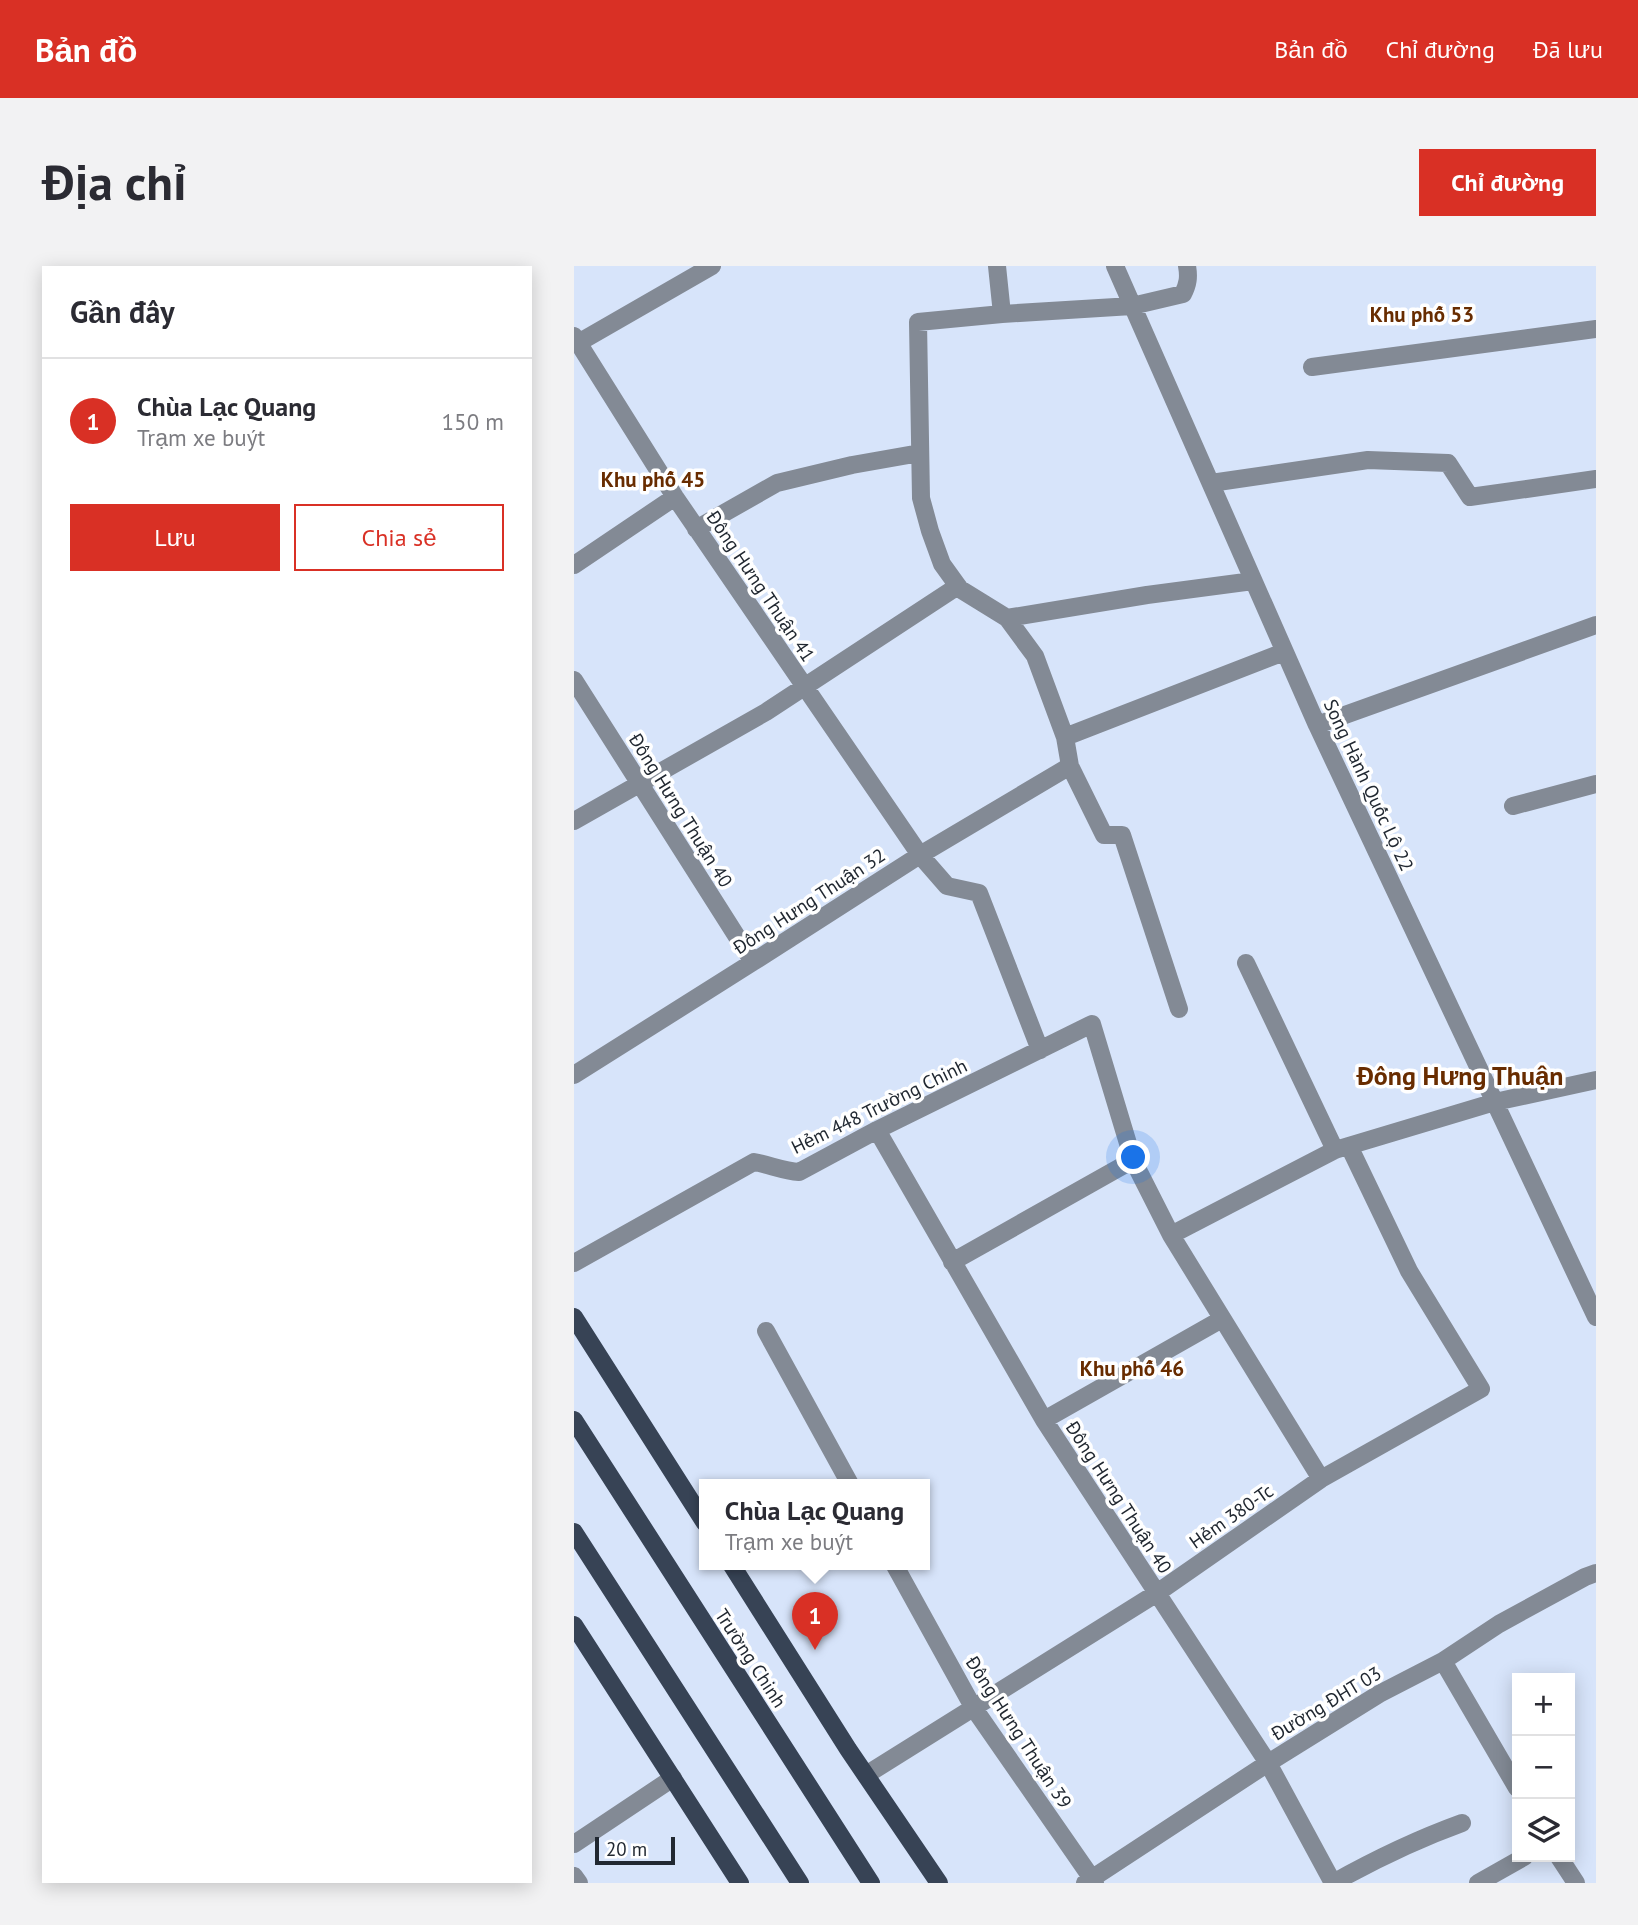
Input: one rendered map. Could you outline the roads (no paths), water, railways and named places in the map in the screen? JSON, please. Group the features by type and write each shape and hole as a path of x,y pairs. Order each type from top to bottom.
{"main road":[{"path":"574,1317 699,1514"},
{"name":"Trường Chinh","path":"574,1420 871,1883"},
{"path":"574,1532 800,1883"},
{"name":"Trường Chinh","path":"735,1570 866,1775 939,1883"},
{"path":"574,1625 740,1883"}],"street":[{"path":"576,339 712,266"},
{"path":"997,266 1002,314"},
{"name":"Song Hành Quốc Lộ 22","path":"1115,266 1317,725 1596,1317"},
{"path":"1179,1009 1122,835 1104,835 1070,766 1065,737 1035,656 1007,618 958,586 942,564 921,498 918,322 1132,306 1183,294 1189,276 1187,266"},
{"path":"1312,366 1596,329"},
{"name":"Đông Hưng Thuận 41","path":"576,339 696,529 920,855 947,886 979,893 1041,1049"},
{"path":"696,529 777,483 852,465 920,453"},
{"path":"1211,483 1367,460 1448,463 1470,497 1596,479"},
{"path":"574,565 675,497"},
{"path":"1007,618 1253,581"},
{"path":"574,821 766,712 958,586"},
{"path":"1317,725 1596,625"},
{"path":"1065,737 1284,652"},
{"name":"Đông Hưng Thuận 40","path":"574,680 753,962"},
{"name":"Đông Hưng Thuận 32","path":"574,1075 920,855 1070,766"},
{"path":"1513,806 1596,784"},
{"path":"1246,963 1342,1148"},
{"name":"Hẻm 448 Trường Chinh","path":"574,1263 754,1162 799,1172 877,1130 1092,1024 1133,1160"},
{"path":"1171,1236 1342,1148 1495,1102 1596,1080"},
{"name":"Đông Hưng Thuận 40","path":"877,1130 1044,1420 1268,1763 1333,1883"},
{"name":"Hẻm 380-Tc","path":"866,1775 1157,1593 1321,1479 1481,1389 1409,1271 1342,1148"},
{"path":"952,1262 1133,1160 1171,1236 1321,1479"},
{"path":"1044,1420 1222,1319"},
{"path":"766,1331 847,1479"},
{"name":"Đông Hưng Thuận 39","path":"897,1570 973,1707 1090,1881"},
{"name":"Đường ĐHT 03","path":"1090,1881 1268,1763 1379,1694 1443,1661 1499,1624 1596,1573"},
{"path":"1443,1661 1512,1779"},
{"path":"574,1844 673,1778"},
{"path":"1333,1883 1383,1855 1462,1823"},
{"path":"1478,1883 1515,1862"},
{"path":"1562,1862 1576,1883"},
{"path":"574,1876 579,1883"}],"place":[{"name":"Chùa Lạc Quang","path":"815,1650"}],"district":[{"name":"Khu phố 53","path":"1422,314"},
{"name":"Khu phố 45","path":"653,479"},
{"name":"Đông Hưng Thuận","path":"1460,1075"},
{"name":"Khu phố 46","path":"1132,1368"}]}
